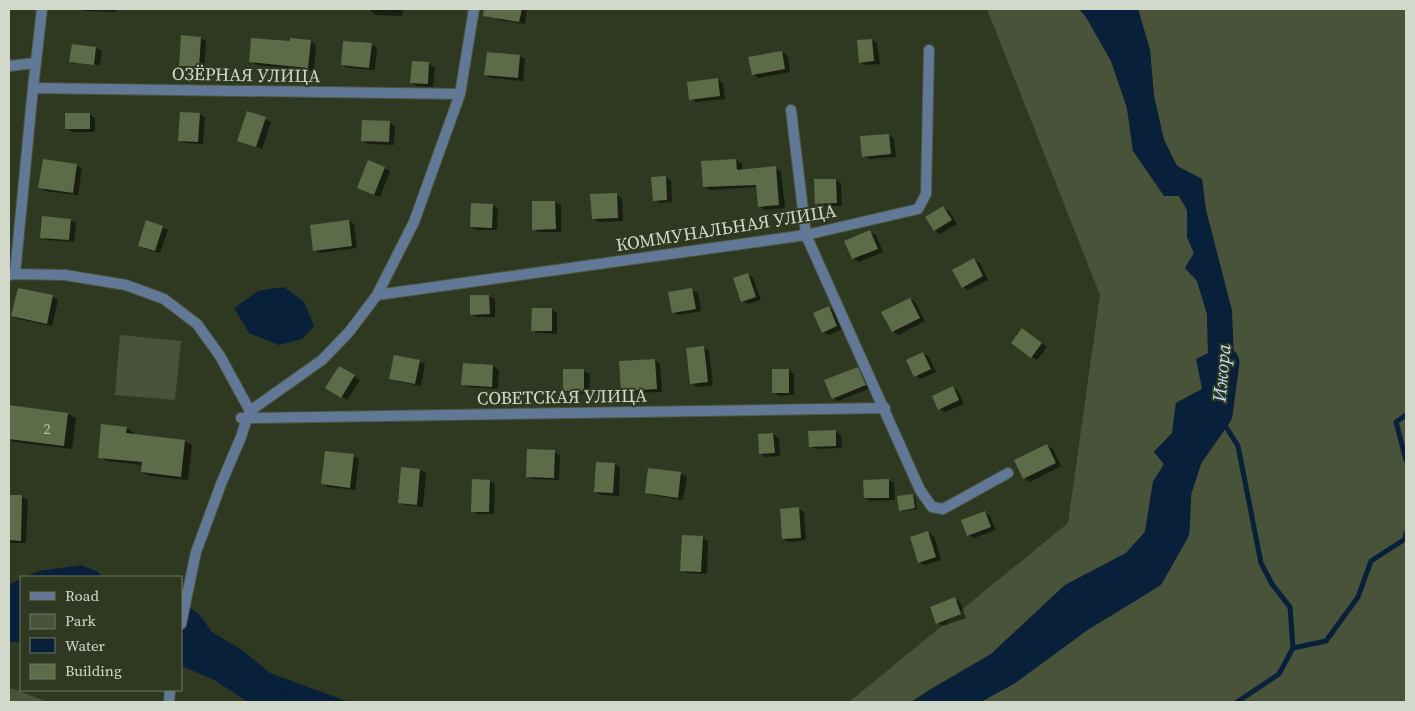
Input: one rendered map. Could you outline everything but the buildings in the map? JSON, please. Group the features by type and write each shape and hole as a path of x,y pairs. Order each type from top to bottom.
{"street":[{"path":"42,9 12,274 65,275 126,285 164,300 197,324 220,356 246,415 241,437 196,552 182,619"},
{"path":"246,415 322,360 349,332 377,295 414,222 460,94 474,9"},
{"name":"КОММУНАЛЬНАЯ УЛИЦА","path":"377,295 806,235 918,209 926,194 929,50"},
{"path":"9,66 35,63"},
{"name":"ОЗЁРНАЯ УЛИЦА","path":"33,88 460,94"},
{"path":"791,110 806,235 885,408 920,490 932,507 942,509 1008,473"},
{"name":"СОВЕТСКАЯ УЛИЦА","path":"246,415 885,408"}],"green space":[{"path":"987,9 1079,9 1086,17 1111,61 1127,108 1133,151 1179,196 1187,210 1187,237 1194,253 1185,268 1197,281 1207,314 1208,353 1202,389 1176,403 1172,433 1154,452 1164,464 1153,482 1145,532 1126,553 1065,585 991,654 911,702 849,702 1068,523 1100,295"},
{"path":"1138,9 1406,9 1406,702 958,702 1019,659 1073,605 1106,587 1142,574 1168,537 1202,415 1222,397 1232,311 1206,210 1202,179 1177,166 1164,140 1154,96 1150,50"},
{"path":"120,335 181,341 175,400 115,395"},
{"path":"9,689 14,689 45,701 56,702 9,702"}],"water":[{"path":"1079,9 1138,9 1150,50 1154,96 1164,140 1177,166 1202,179 1206,210 1232,311 1234,361 1222,397 1202,415 1168,537 1142,574 1106,587 1073,605 1019,659 958,702 911,702 991,654 1065,585 1126,553 1145,532 1153,482 1164,464 1154,452 1172,433 1176,403 1202,389 1196,359 1208,353 1207,314 1197,281 1185,268 1194,253 1187,237 1187,210 1179,196 1164,196 1133,151 1127,108 1111,61 1086,17"},
{"path":"284,287 304,302 314,326 302,339 279,345 249,333 234,308 258,291"},
{"path":"81,565 98,572 101,576 27,576 39,571"},
{"path":"20,579 20,620 9,618 9,584"},
{"path":"182,604 198,613 212,632 242,650 270,673 349,702 273,702 258,695 245,679 182,642"}],"waterway":[{"name":"Ижора","path":"951,702 1007,671 1078,619 1150,575 1175,531 1177,491 1188,457 1218,414 1225,362"},
{"path":"1218,414 1238,446 1261,563 1272,584 1290,607 1293,648 1279,674 1237,702"},
{"path":"1406,415 1396,422 1406,460"},
{"path":"1293,648 1326,641 1358,597 1371,561 1405,539 1406,533"},
{"name":"Ижора","path":"9,627 20,628"},
{"name":"Ижора","path":"182,650 221,667 275,702"}]}
